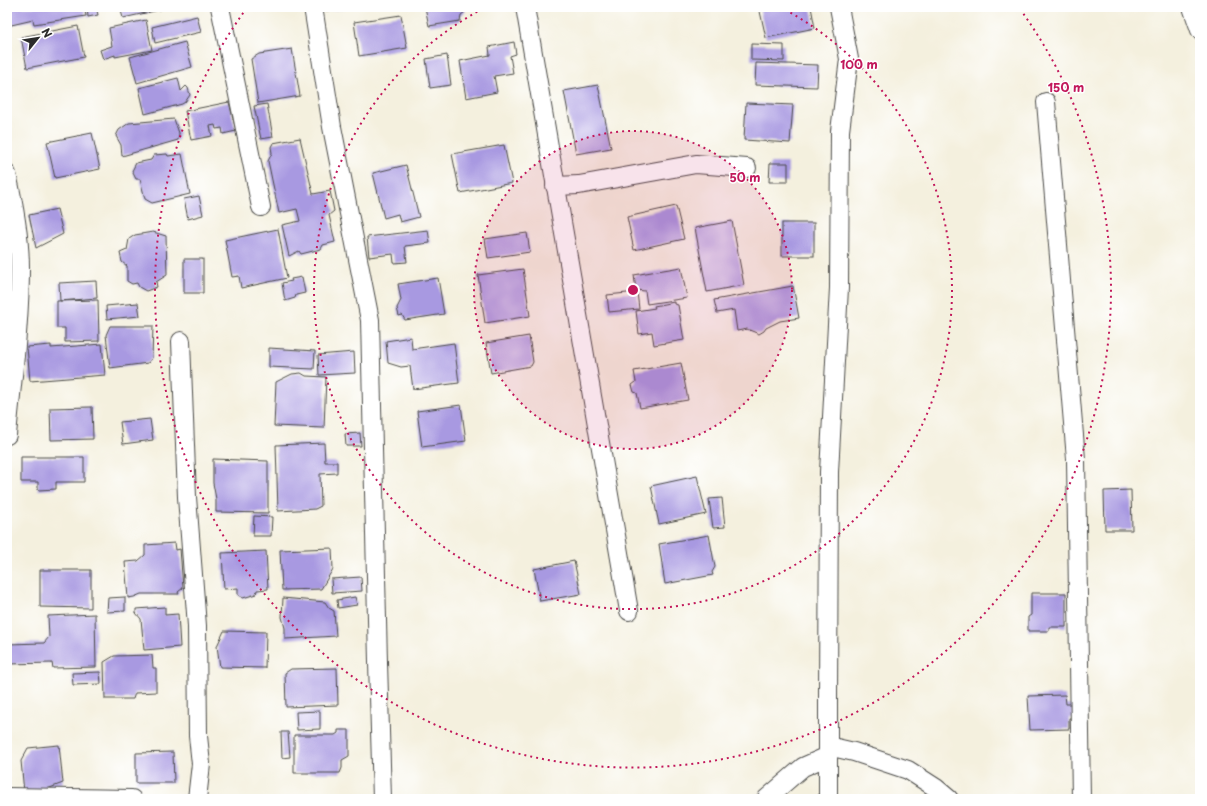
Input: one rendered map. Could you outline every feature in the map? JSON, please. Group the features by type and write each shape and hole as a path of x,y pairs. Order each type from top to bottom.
{"street":[{"path":"220,7 261,207"},
{"path":"313,7 332,127 370,320 382,799"},
{"path":"525,7 629,610"},
{"path":"828,799 829,472 839,288 840,131 849,59 839,7"},
{"path":"1192,7 1200,30"},
{"path":"1046,102 1076,459 1080,799"},
{"path":"556,186 578,184 696,164 747,168"},
{"path":"7,174 14,204 20,267 17,331 7,435"},
{"path":"181,341 188,497 197,626 198,736 201,764 197,799"},
{"path":"766,799 803,767 828,751 854,752 908,770 936,788 949,799"},
{"path":"7,797 132,799"}],"building":[{"path":"7,7 84,7 86,16 34,24 33,20 7,26"},
{"path":"87,7 96,7 98,15 88,17"},
{"path":"120,7 168,7 168,8 123,18"},
{"path":"324,7 350,7 346,9 325,11"},
{"path":"425,7 466,7 465,12 461,15 460,21 429,26"},
{"path":"759,7 811,7 815,28 766,38"},
{"path":"401,15 407,48 359,56 354,22"},
{"path":"197,16 201,32 155,43 152,27"},
{"path":"146,20 152,50 115,57 115,55 103,59 100,50 112,46 109,28"},
{"path":"78,26 84,57 27,68 21,37"},
{"path":"185,42 192,67 137,83 130,57"},
{"path":"514,42 516,54 510,56 513,73 494,76 497,92 466,98 460,61 490,55 489,47"},
{"path":"751,44 784,45 784,61 751,60"},
{"path":"292,49 300,96 258,103 251,59 259,54"},
{"path":"447,55 451,85 430,88 426,59"},
{"path":"756,63 818,65 817,87 755,85"},
{"path":"178,78 181,91 186,86 188,88 190,95 185,102 145,114 139,88"},
{"path":"598,85 611,148 576,154 564,91"},
{"path":"229,102 236,131 223,134 222,128 216,129 215,125 210,126 212,136 191,140 185,111"},
{"path":"746,103 793,105 790,143 744,140"},
{"path":"267,104 273,137 261,139 254,106"},
{"path":"174,119 179,133 178,140 122,156 121,145 116,136 119,130 129,123"},
{"path":"92,133 100,169 55,178 47,142"},
{"path":"300,138 313,194 330,191 334,211 329,215 335,242 323,245 321,249 301,254 299,251 289,256 282,225 300,221 297,209 279,213 268,161 272,153 271,147 273,143"},
{"path":"504,145 512,183 460,193 452,154"},
{"path":"167,154 168,156 182,154 190,194 152,203 145,199 140,179 136,179 132,171 136,163 151,160 154,155"},
{"path":"770,163 788,163 788,182 769,182"},
{"path":"406,165 419,217 400,222 398,214 384,218 373,173"},
{"path":"199,196 203,215 188,219 184,199"},
{"path":"676,206 684,239 634,250 627,217"},
{"path":"57,209 63,234 36,248 29,215"},
{"path":"732,221 744,285 707,292 695,228"},
{"path":"782,223 814,223 814,256 782,256"},
{"path":"278,229 287,278 241,288 239,276 232,277 225,240"},
{"path":"428,230 430,243 405,246 407,262 394,263 393,254 369,257 367,237"},
{"path":"153,232 166,236 167,275 156,282 157,287 146,291 139,287 137,283 132,284 127,281 127,266 122,262 120,253 127,250 129,239 135,235"},
{"path":"527,233 530,252 488,258 485,239"},
{"path":"184,259 203,259 203,293 184,293"},
{"path":"681,267 687,298 647,304 645,291 636,290 634,275"},
{"path":"523,269 530,316 485,323 478,275"},
{"path":"302,277 305,293 296,295 295,298 285,301 282,283 292,281 291,279"},
{"path":"438,278 444,314 405,320 402,315 399,316 397,308 401,300 398,284"},
{"path":"96,281 97,298 60,301 59,283"},
{"path":"793,286 799,318 780,321 766,328 759,334 747,329 737,331 734,310 717,313 714,300"},
{"path":"637,292 639,309 609,312 607,295"},
{"path":"98,300 99,341 65,342 65,328 57,328 57,301"},
{"path":"674,302 674,304 678,305 684,340 654,345 652,332 639,334 636,311 655,308 654,306"},
{"path":"138,303 140,316 107,319 106,306"},
{"path":"110,326 153,326 152,358 148,363 110,368 106,335"},
{"path":"529,336 533,362 531,366 491,373 486,343"},
{"path":"411,337 412,349 454,343 459,383 413,389 410,366 401,367 388,363 386,341"},
{"path":"102,344 105,375 30,381 27,347 51,345 51,348"},
{"path":"269,348 315,351 314,369 269,367"},
{"path":"354,352 355,373 319,375 318,355"},
{"path":"681,363 688,400 640,408 637,393 634,392 632,385 636,382 634,371"},
{"path":"301,373 306,376 326,377 324,428 274,426 276,382 292,374"},
{"path":"461,405 466,441 422,447 417,411"},
{"path":"92,407 93,439 51,440 50,408"},
{"path":"150,419 153,440 123,444 120,422"},
{"path":"360,433 361,446 346,446 345,434"},
{"path":"324,443 325,462 337,462 337,473 320,474 321,506 315,509 278,511 276,445"},
{"path":"21,457 84,457 84,482 56,482 56,489 38,490 38,482 21,482"},
{"path":"213,459 268,461 268,513 216,512 216,499 213,483"},
{"path":"697,476 706,514 659,524 651,486"},
{"path":"1131,490 1132,530 1105,530 1104,491"},
{"path":"722,498 725,527 713,528 709,499"},
{"path":"254,516 272,517 271,536 253,536"},
{"path":"709,535 715,567 712,572 713,575 665,584 659,544"},
{"path":"175,543 176,550 180,549 183,588 178,592 179,594 141,594 128,598 125,562 138,561 145,555 145,545"},
{"path":"332,548 333,569 321,589 282,590 280,550"},
{"path":"266,551 268,589 257,590 256,594 243,598 238,595 238,588 224,589 222,553"},
{"path":"574,561 581,594 540,601 534,569"},
{"path":"40,570 91,570 91,608 40,607"},
{"path":"361,577 362,591 332,593 331,579"},
{"path":"1031,593 1066,593 1066,627 1049,627 1049,631 1028,631 1028,617 1031,615"},
{"path":"125,597 125,611 107,612 108,598"},
{"path":"355,597 357,605 338,608 337,600"},
{"path":"283,598 325,602 329,608 334,611 336,636 285,639 285,628 282,617"},
{"path":"165,607 165,615 178,614 180,647 144,650 141,619 136,613 136,609"},
{"path":"95,614 96,667 53,668 52,663 7,664 7,644 44,643 49,637 48,616"},
{"path":"224,631 266,632 265,668 220,667 217,646"},
{"path":"152,655 153,668 156,668 156,692 135,693 133,699 105,699 104,662 114,656"},
{"path":"337,668 338,705 286,707 285,673 291,669"},
{"path":"100,672 101,684 73,685 72,673"},
{"path":"1065,695 1066,704 1073,704 1074,718 1069,718 1069,729 1030,730 1028,696"},
{"path":"320,711 320,729 297,730 296,712"},
{"path":"338,730 349,730 349,756 342,760 342,768 340,773 294,773 294,735 335,735 338,733"},
{"path":"281,732 288,732 290,757 282,758"},
{"path":"59,745 63,783 47,789 24,792 21,761 28,748"},
{"path":"173,752 174,783 136,783 136,753"},
{"path":"1065,795 1066,799 1039,799 1039,796"}]}
